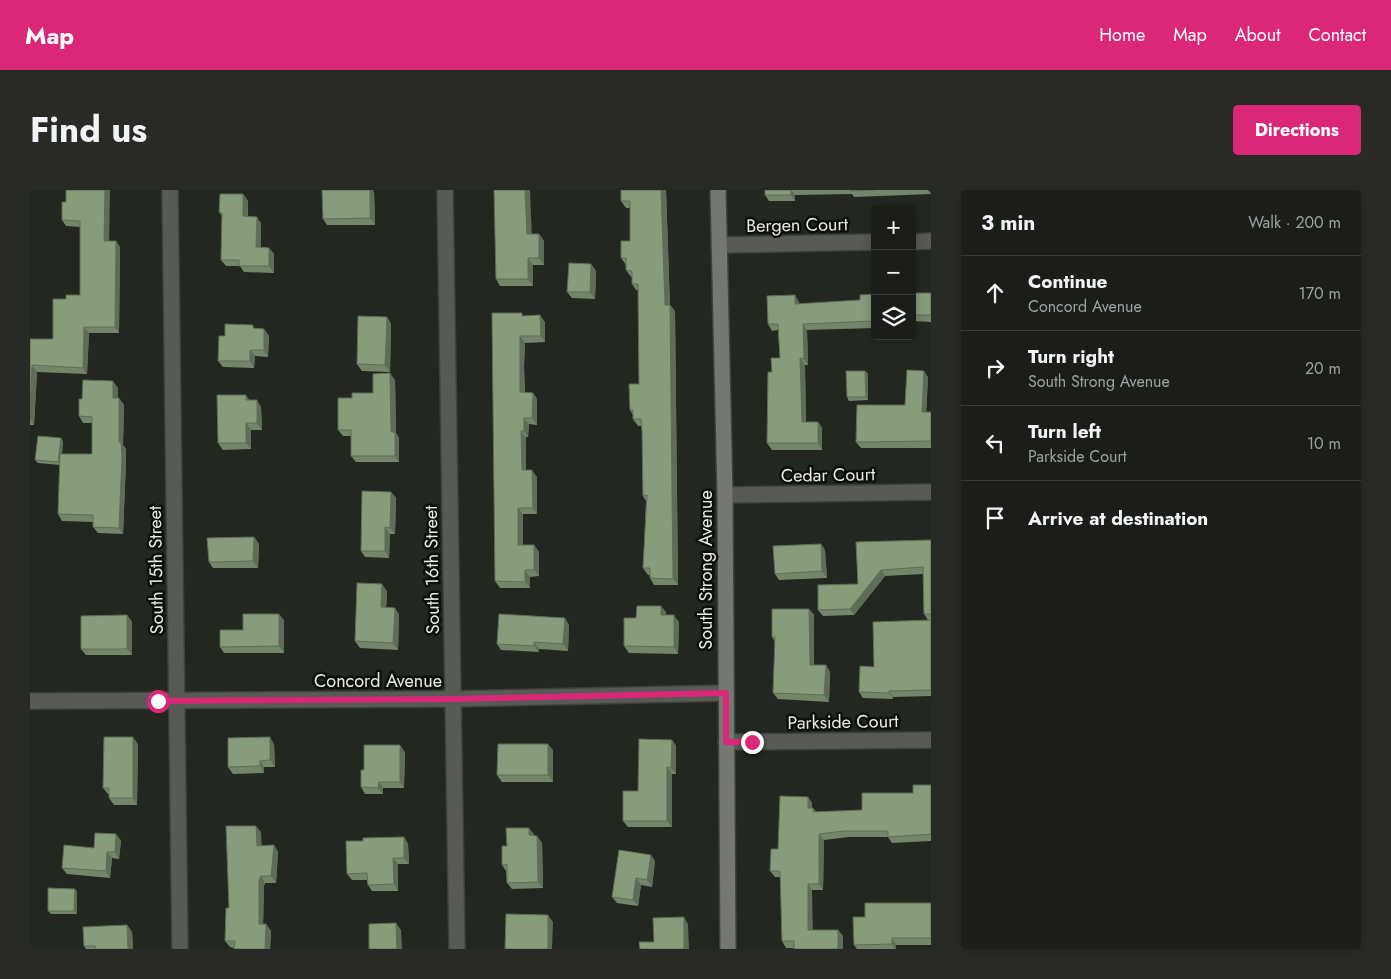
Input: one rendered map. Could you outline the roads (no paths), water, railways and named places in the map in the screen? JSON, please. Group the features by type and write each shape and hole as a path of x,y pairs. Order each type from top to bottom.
{"street":[{"name":"South 15th Street","path":"170,190 180,949"},
{"name":"South 16th Street","path":"445,190 457,949"},
{"name":"South Strong Avenue","path":"718,190 725,495 728,949"},
{"path":"916,242 931,241"},
{"name":"Bergen Court","path":"719,244 871,242"},
{"name":"Cedar Court","path":"725,495 931,492"},
{"name":"Concord Avenue","path":"30,701 453,699 726,693"},
{"name":"Parkside Court","path":"726,742 931,740"}]}
